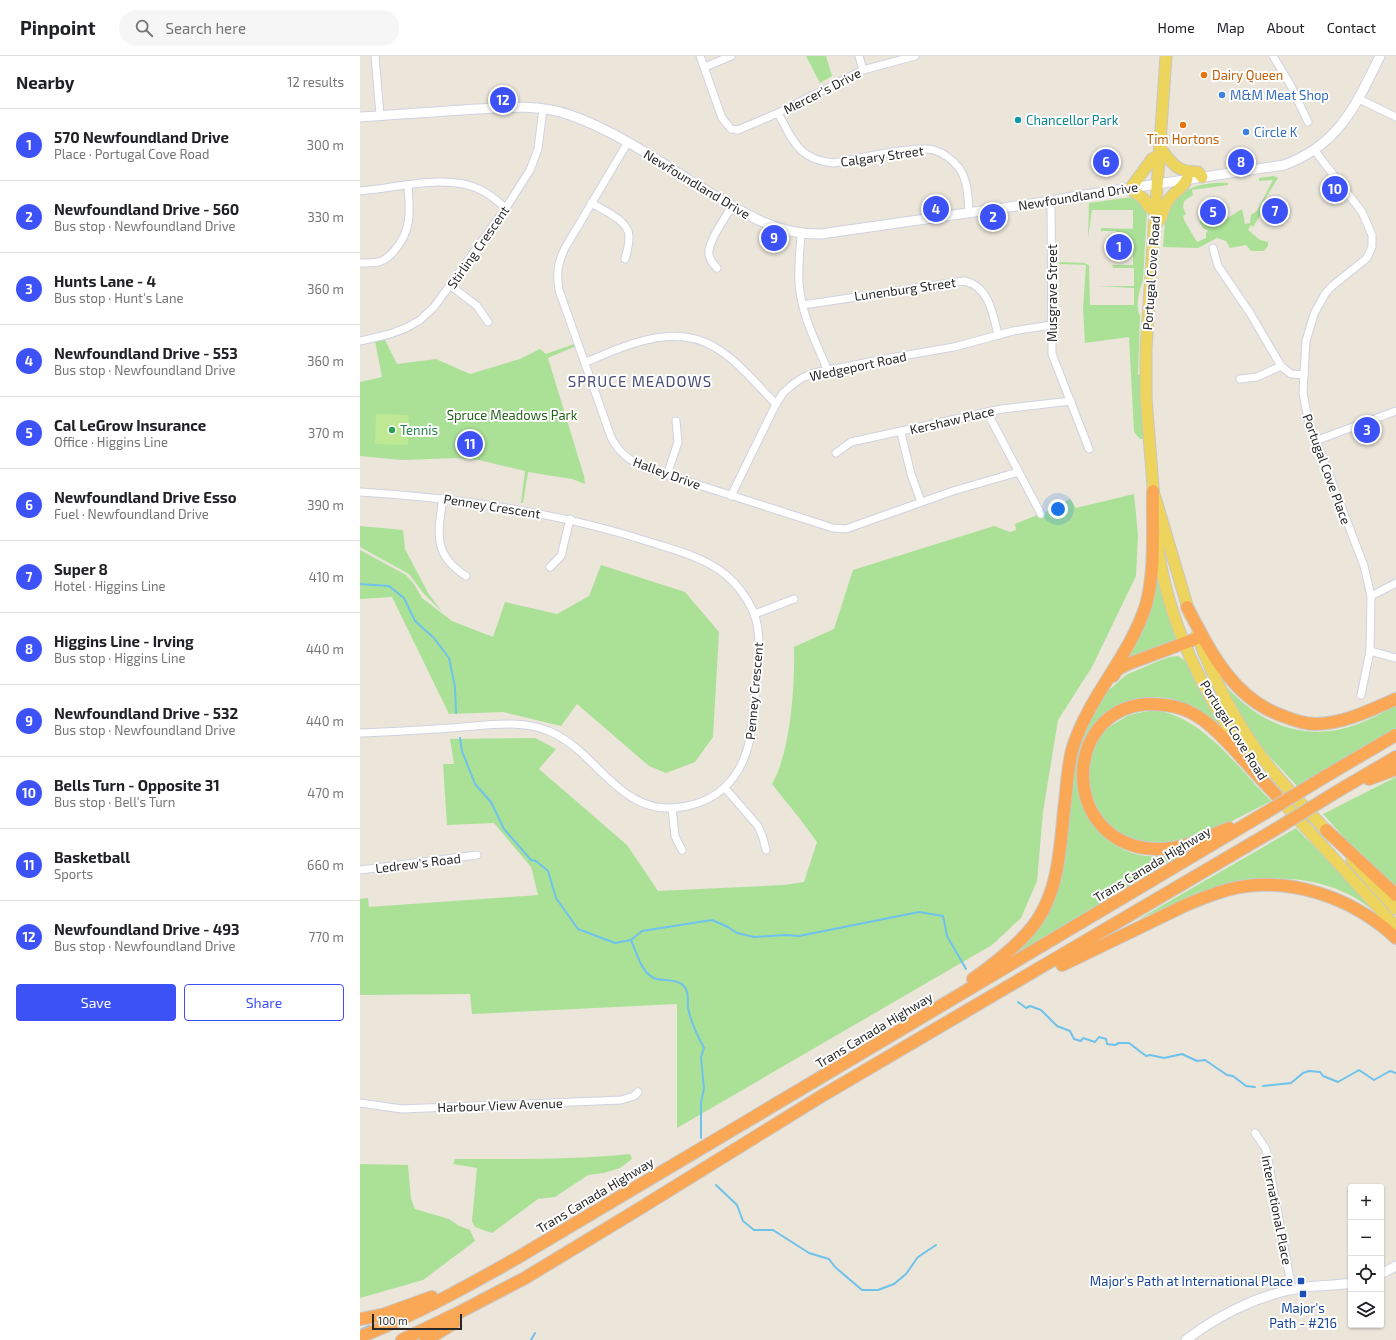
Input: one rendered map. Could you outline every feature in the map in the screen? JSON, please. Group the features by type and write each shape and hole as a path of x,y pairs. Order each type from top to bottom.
{"highway":[{"path":"906,1027 1005,956 1029,931 1042,912 1052,890 1058,865 1068,773 1073,748 1082,724 1134,633 1146,606 1151,582 1153,491"},
{"path":"1187,607 1211,653 1228,677 1241,692 1275,714 1296,721 1316,724 1338,721 1366,713 1396,699"},
{"path":"1102,690 1118,669 1198,638"},
{"path":"1265,813 1178,847 1160,849 1141,848 1124,842 1108,832 1096,819 1087,805 1083,790 1082,774 1085,755 1094,736 1105,722 1121,712 1140,705 1162,704 1181,708 1197,715 1212,726 1276,795"},
{"name":"Trans Canada Highway","path":"360,1337 398,1322 459,1291 517,1258 1396,735"},
{"path":"402,1340 502,1291 634,1212 820,1097 1276,830 1396,757"},
{"path":"1338,791 1396,769"},
{"path":"1326,830 1396,895"},
{"path":"1017,982 1032,980 1186,905 1228,890 1243,887 1279,886 1326,895 1340,900 1367,915 1396,938"},
{"path":"360,1319 374,1318 404,1308 457,1287 517,1258"},
{"path":"426,1340 497,1298 502,1291"}],"main road":[{"name":"Portugal Cove Road","path":"1166,56 1146,348 1146,398 1153,491 1160,562 1165,584 1184,643 1224,720 1246,754 1276,795 1396,927"},
{"path":"1155,212 1143,198 1130,189 1160,151 1177,168 1186,172 1198,172 1202,177"},
{"path":"1154,226 1162,218 1167,201 1184,186 1187,180"},
{"name":"Portugal Cove Road","path":"1153,491 1187,607 1198,638 1222,692 1242,729 1261,757 1284,786 1326,830 1396,909"}],"street":[{"path":"375,56 380,115"},
{"path":"700,56 705,67 731,56"},
{"path":"859,56 863,70"},
{"name":"Mercer's Drive","path":"705,67 722,118 731,129 743,129 863,70 915,56"},
{"path":"1273,56 1290,84 1308,122"},
{"name":"Newfoundland Drive","path":"360,116 525,107 562,112 588,122 628,142 732,206 769,226 801,234 821,234 969,212 1051,202 1157,184 1280,166 1302,158 1315,151 1338,130 1359,98 1380,56"},
{"path":"1359,98 1396,117"},
{"name":"Stirling Crescent","path":"360,341 390,334 414,324 434,307 523,183 535,159 543,109"},
{"name":"Calgary Street","path":"778,113 799,150 810,158 822,162 834,162 918,149 933,150 944,155 959,168 964,178 969,212"},
{"name":"Halley Drive","path":"628,142 591,203 560,259 557,276 559,290 616,447 634,463 731,496 833,528 846,529 921,502 1018,472"},
{"name":"Portugal Cove Place","path":"1315,151 1362,212 1371,228 1373,243 1367,258 1331,287 1317,307 1310,323 1306,341 1304,376 1305,408 1315,441 1364,566 1371,596 1370,651 1361,695"},
{"path":"360,191 438,182 464,184 482,190 506,208"},
{"path":"360,263 378,262 384,259 400,244 407,231 409,220 408,186"},
{"name":"Musgrave Street","path":"1051,202 1052,354 1089,449"},
{"path":"591,203 622,222 627,228 629,238 625,259"},
{"path":"717,268 710,258 709,250 732,206"},
{"path":"801,234 799,283 803,304 812,333 828,371"},
{"path":"1213,248 1218,266 1250,313 1281,366 1291,374 1304,376"},
{"name":"Lunenburg Street","path":"803,304 964,281 980,288 986,296 998,335"},
{"path":"450,286 477,306 488,322"},
{"name":"Wedgeport Road","path":"731,496 776,404 783,393 802,378 890,358 954,348 1013,331 1051,325"},
{"path":"586,362 643,341 662,336 681,336 699,340 717,348 776,404"},
{"path":"1240,379 1257,377 1281,366"},
{"name":"Kershaw Place","path":"836,453 852,442 901,433 987,412 1071,401"},
{"path":"1315,441 1396,410"},
{"path":"987,412 1040,514"},
{"path":"667,475 678,442 676,421"},
{"path":"901,433 911,474 921,502"},
{"name":"Penney Crescent","path":"360,492 443,498 516,508 570,519 640,539 709,564 727,575 738,587 755,614 759,651 751,739 740,769 725,788 700,802 672,808 649,805 628,796 570,743 546,730 522,725 360,733"},
{"path":"443,498 438,530 440,545 452,567 466,576"},
{"path":"550,567 561,556 570,519"},
{"path":"1371,596 1396,583"},
{"path":"755,614 794,599"},
{"path":"1370,651 1396,658"},
{"path":"725,788 758,826 766,850"},
{"path":"672,808 675,836 682,850"},
{"name":"Ledrew's Road","path":"360,870 477,855"},
{"name":"Harbour View Avenue","path":"360,1103 402,1108 456,1107 621,1100 634,1096 638,1092"},
{"name":"International Place","path":"1255,1133 1266,1149 1292,1290"},
{"path":"1384,1272 1396,1266"},
{"path":"1186,1340 1225,1315 1253,1302 1292,1290 1348,1283"}],"green space":[{"path":"806,56 826,56 832,76 820,83"},
{"path":"1274,176 1278,178 1262,204 1262,213 1253,227 1251,225 1248,230 1260,240 1268,242 1268,246 1264,251 1251,251 1246,245 1230,248 1226,241 1217,238 1198,248 1163,247 1165,220 1169,207 1174,199 1181,193 1199,185 1228,183 1228,185 1192,190 1193,195 1184,201 1183,207 1186,214 1183,216 1184,220 1197,242 1206,238 1206,233 1208,231 1203,228 1199,221 1204,217 1210,224 1215,221 1218,224 1223,218 1220,217 1222,215 1226,219 1242,209 1245,224 1250,223 1251,215 1257,211 1273,180 1259,181 1259,178"},
{"path":"1132,197 1137,199 1145,207 1147,212 1143,280 1138,303 1140,316 1138,375 1140,375 1143,439 1140,439 1134,432 1129,337 1085,343 1083,309 1086,265 1058,264 1061,262 1084,263 1089,265 1090,305 1134,305 1134,288 1098,286 1134,286 1134,268 1113,268 1112,265 1133,265 1133,245 1127,245 1127,237 1116,237 1116,231 1101,231 1101,228 1133,229 1133,210 1092,210 1088,238 1089,203"},
{"name":"Spruce Meadows Park","path":"385,340 397,364 436,359 470,374 520,359 540,349 546,354 574,344 576,346 548,358 584,476 585,484 572,479 528,472 523,503 521,503 525,471 479,460 456,458 402,460 360,456 360,382 382,377 375,341"},
{"name":"Tennis","path":"376,414 409,415 408,445 375,444"},
{"path":"459,436 481,437 481,453 459,452"},
{"path":"1134,494 1138,535 1136,576 1092,667 1058,720 1043,812 1037,881 1021,918 992,945 677,1128 677,1004 472,1014 470,994 360,995 360,899 368,898 369,907 538,895 531,867 494,823 447,825 443,764 454,764 450,739 535,738 556,749 539,769 627,845 658,891 784,885 804,882 817,842 772,784 784,754 788,736 794,680 794,647 834,629 853,570 994,526 1010,532 1016,530 1015,524 1050,510 1070,499 1076,508"},
{"path":"360,526 403,530 405,549 428,593 442,612 424,594 409,574 360,547"},
{"path":"360,550 406,575 414,584 422,598 452,621 493,637 505,602 557,614 589,596 601,565 685,592 719,632 713,737 695,762 666,773 649,766 577,704 561,726 503,712 449,714 392,597 360,599"},
{"path":"1155,551 1179,642 1118,666 1135,639"},
{"path":"1178,656 1189,666 1235,748 1212,721 1197,709 1173,699 1156,697 1139,699 1111,710 1100,722 1086,745 1080,759 1077,773 1077,788 1081,802 1095,828 1118,847 1131,853 1146,856 1161,856 1205,844 1009,958 1036,930 1050,909 1055,897 1063,872 1073,764 1086,728 1108,691 1126,675 1156,662"},
{"path":"1224,684 1252,710 1268,720 1302,731 1320,732 1338,730 1363,722 1396,706 1396,729 1297,786 1258,744 1239,715"},
{"path":"1153,710 1171,714 1203,732 1232,759 1271,801 1201,837 1154,846 1115,834 1094,806 1088,784 1092,749 1098,739 1109,727 1129,715"},
{"path":"1396,777 1396,890 1375,872 1323,814"},
{"path":"1296,828 1386,920 1368,906 1348,894 1321,884 1294,879 1267,879 1241,883 1214,890 1137,920"},
{"path":"630,1154 632,1159 620,1168 604,1173 588,1175 555,1197 538,1199 492,1233 475,1227 472,1221 477,1168 453,1164 455,1159 564,1158"},
{"path":"360,1164 408,1165 411,1199 415,1209 449,1219 459,1226 470,1230 475,1241 423,1280 360,1298"}],"waterway":[{"path":"360,584 389,586 404,598 415,621 434,638 449,658 455,687 456,713"},
{"path":"460,738 462,751 475,784 491,802 504,829 531,860 536,861 548,871 556,898 578,929 615,943 631,940 642,931 712,920 737,933 754,937 785,935 799,936 919,912 943,916 947,936 966,969"},
{"path":"631,940 640,962 647,973 657,979 680,983 687,991 688,1008 691,1019 704,1048 701,1057 704,1089 701,1102 701,1138"},
{"path":"1018,1002 1026,1008 1030,1006 1041,1010 1057,1026 1070,1031 1074,1039 1081,1041 1083,1038 1095,1042 1099,1037 1106,1039 1107,1044 1115,1045 1119,1043 1129,1043 1146,1056 1150,1055 1164,1058 1182,1054 1197,1061 1205,1060 1227,1075 1233,1076 1246,1086 1255,1087"},
{"path":"1263,1086 1291,1083 1303,1073 1309,1071 1320,1072 1323,1076 1338,1082 1359,1070 1374,1080 1390,1071 1396,1073"},
{"path":"716,1185 737,1205 743,1221 754,1230 773,1230 809,1253 829,1259 835,1267 862,1290 878,1290 894,1284 906,1274 918,1257 936,1245"},
{"path":"360,1330 369,1326"},
{"path":"531,1340 535,1333"}],"place":[{"name":"Dairy Queen","path":"1204,75"},
{"name":"M&M Meat Shop","path":"1222,95"},
{"name":"Newfoundland Drive - 493","path":"503,100"},
{"name":"Chancellor Park","path":"1018,120"},
{"name":"Tim Hortons","path":"1183,125"},
{"name":"Circle K","path":"1246,132"},
{"name":"Newfoundland Drive Esso","path":"1106,162"},
{"name":"Higgins Line - Irving","path":"1241,162"},
{"name":"Bells Turn - Opposite 31","path":"1335,189"},
{"name":"Newfoundland Drive - 553","path":"936,209"},
{"name":"Super 8","path":"1275,211"},
{"name":"Cal LeGrow Insurance","path":"1213,212"},
{"name":"Newfoundland Drive - 560","path":"993,217"},
{"name":"Newfoundland Drive - 532","path":"774,238"},
{"name":"570 Newfoundland Drive","path":"1119,247"},
{"name":"Tennis","path":"392,430"},
{"name":"Hunts Lane - 4","path":"1367,430"},
{"name":"Basketball","path":"470,444"},
{"name":"Major's Path at International Place","path":"1301,1281"},
{"name":"Major's Path - #216","path":"1303,1294"}],"district":[{"name":"SPRUCE MEADOWS","path":"640,382"}]}
